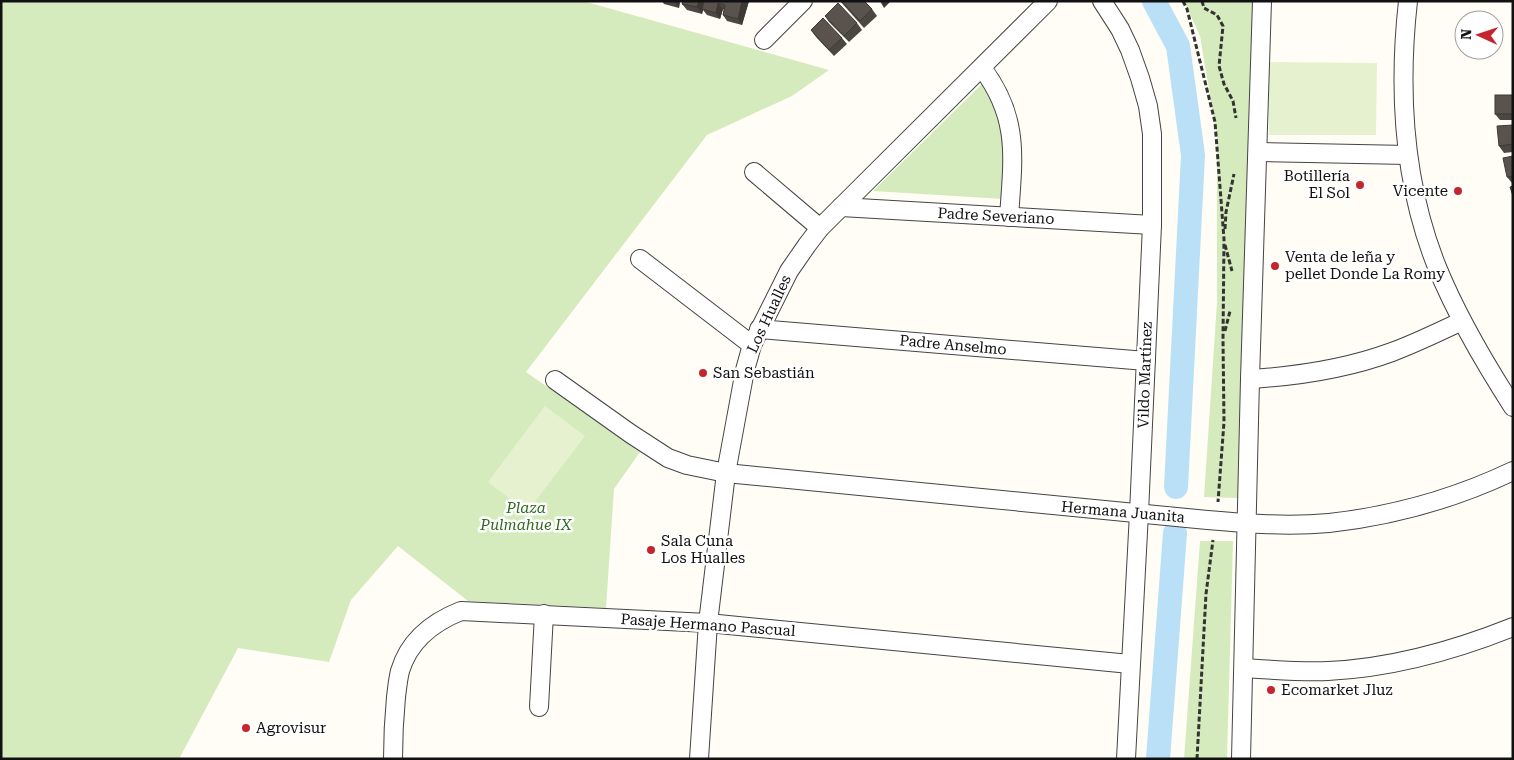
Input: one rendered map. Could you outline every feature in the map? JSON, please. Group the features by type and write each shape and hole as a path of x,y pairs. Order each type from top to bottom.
{"street":[{"path":"764,40 803,1"},
{"name":"Los Hualles","path":"699,759 708,623 726,474 745,370 752,345 789,271 806,244 1048,1"},
{"name":"Vildo Martínez","path":"1102,1 1120,29 1130,50 1148,106 1152,134 1152,225 1140,514 1126,759"},
{"path":"1241,759 1250,379 1262,1"},
{"path":"1408,1 1402,75 1408,155 1415,192 1437,266 1462,321 1513,407"},
{"path":"982,68 994,83 1002,99 1012,143 1013,160 1009,217"},
{"path":"1258,152 1408,155"},
{"path":"754,172 820,228"},
{"name":"Padre Severiano","path":"841,207 1152,225"},
{"path":"640,259 752,345"},
{"path":"1250,379 1296,376 1323,372 1358,363 1392,352 1462,321"},
{"name":"Padre Anselmo","path":"760,329 1146,361"},
{"name":"Hermana Juanita","path":"555,380 668,458 687,465 726,474 1140,514 1287,525 1327,523 1374,517 1442,500 1478,487 1513,471"},
{"name":"Pasaje Hermano Pascual","path":"393,759 393,726 400,672 404,659 420,636 433,625 461,611 708,623 1130,664"},
{"path":"539,707 544,614"},
{"path":"1244,668 1286,671 1370,667 1412,660 1448,651 1513,627"}],"path":[{"path":"1183,1 1187,9 1215,122 1224,239 1232,274"},
{"path":"1202,1 1204,8 1217,15 1223,26 1219,66 1224,84 1233,101 1238,126"},
{"path":"1197,759 1206,594 1219,498 1224,422 1224,239 1226,212 1235,169"},
{"path":"1232,307 1223,339 1225,353 1233,367 1243,372 1250,379"}],"green space":[{"name":"Plaza Pulmahue IX","path":"1,1 583,1 829,70 792,96 707,135 526,372 640,452 614,489 606,608 468,601 398,546 351,600 329,662 238,648 179,759 1,759"},
{"path":"1184,1 1255,1 1238,498 1204,497 1217,302 1217,137 1200,36"},
{"path":"1269,62 1377,63 1376,135 1269,135"},
{"path":"983,83 992,95 1004,129 1003,199 873,191"},
{"path":"545,406 585,436 527,512 488,482"},
{"path":"1200,541 1233,541 1227,759 1184,759"}],"building":[{"path":"683,1 699,1 697,7 682,4"},
{"path":"704,1 742,1 738,19 723,15 725,5 718,3 716,13 702,9"},
{"path":"841,1 864,1 872,9 860,21"},
{"path":"838,3 857,23 844,36 825,16"},
{"path":"823,18 842,38 829,50 811,30"},
{"path":"1495,95 1513,95 1513,114 1495,114"},
{"path":"1513,125 1513,144 1499,146 1497,126"},
{"path":"1513,156 1513,176 1507,177 1503,158"}],"waterway":[{"path":"1154,1 1178,46 1193,155 1176,487"},
{"path":"1158,759 1175,533"}],"place":[{"name":"Botillería El Sol","path":"1360,185"},
{"name":"Vicente","path":"1458,191"},
{"name":"Venta de leña y pellet Donde La Romy","path":"1275,266"},
{"name":"San Sebastián","path":"703,373"},
{"name":"Sala Cuna Los Hualles","path":"651,550"},
{"name":"Ecomarket Jluz","path":"1271,690"},
{"name":"Agrovisur","path":"246,728"}]}
